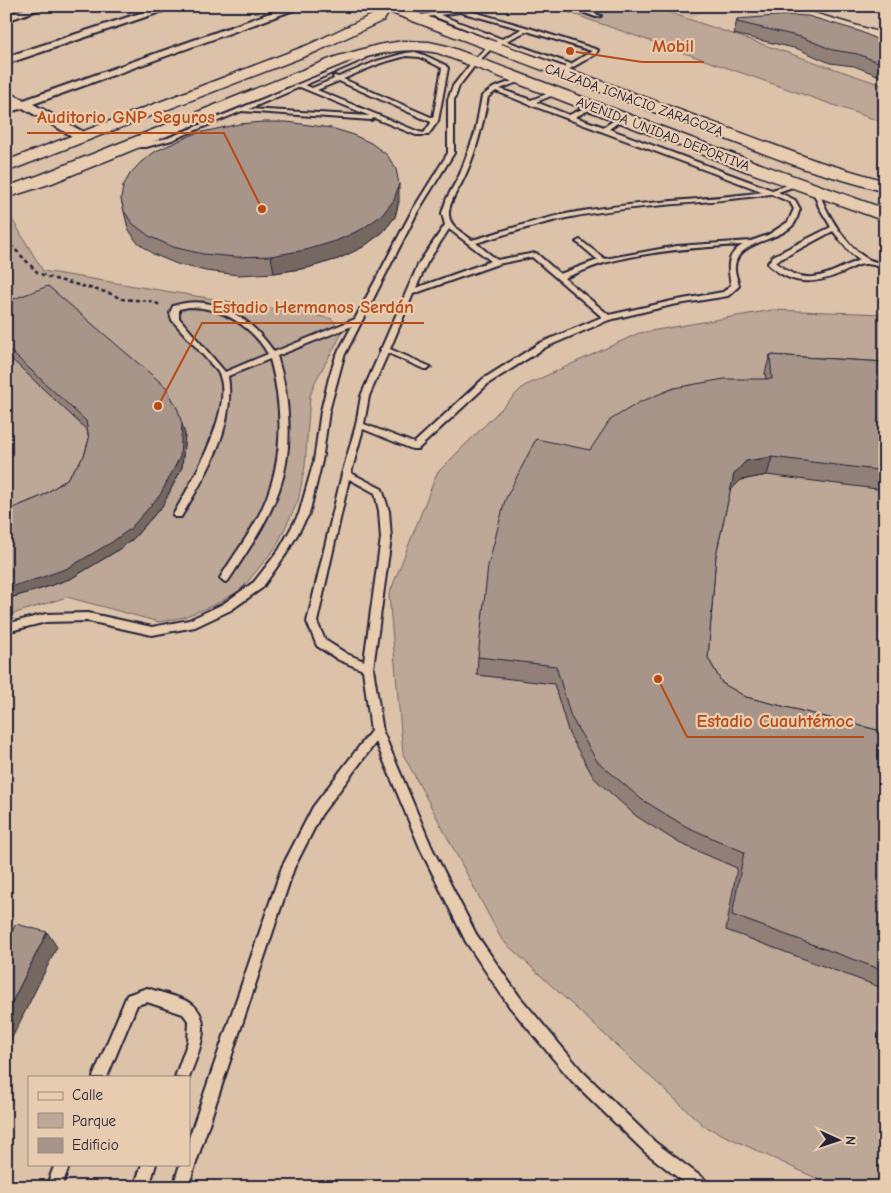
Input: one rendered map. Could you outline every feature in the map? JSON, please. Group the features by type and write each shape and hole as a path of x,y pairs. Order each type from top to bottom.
{"street":[{"path":"6,18 44,6"},
{"path":"6,61 173,6"},
{"path":"6,110 300,6"},
{"path":"6,167 313,48 379,17 382,6"},
{"name":"CALZADA IGNACIO ZARAGOZA","path":"386,6 414,16 436,20 489,51 565,69 811,165 885,187"},
{"path":"774,6 885,39"},
{"name":"AVENIDA UNIDAD DEPORTIVA","path":"6,193 131,145 340,60 367,51 417,44 442,49 489,51 520,80 621,118 681,149 738,171 798,184 885,215"},
{"path":"313,48 327,46 340,49 345,54 340,60"},
{"path":"6,94 83,137"},
{"path":"56,148 45,158 47,162 63,168 75,167"},
{"path":"811,165 885,195"}],"lane":[{"path":"568,6 598,16"},
{"path":"436,20 465,11 595,50 594,53 565,69"},
{"path":"6,628 46,618 88,617 152,631 191,624 227,607 258,585 283,552 304,514 318,461 325,411 333,378 357,321 416,211 451,153 451,100 456,86 489,51 527,29"},
{"path":"131,145 146,145 170,138 327,74 362,58 367,51"},
{"path":"300,85 381,119 423,134 429,132 435,121 445,68 412,54 405,54 338,78 313,90"},
{"path":"327,74 435,121"},
{"path":"496,262 448,225 445,213 450,198 463,174 478,132 485,96 496,89 520,80"},
{"path":"360,425 415,447 486,381 543,345 607,318 672,302 725,294 735,286 731,266 738,251 791,224 797,209 793,201 738,171 681,149 604,130 496,89"},
{"path":"530,103 554,93"},
{"path":"569,117 592,107"},
{"path":"239,110 381,119"},
{"path":"604,130 621,118"},
{"path":"472,242 570,215 656,203 732,198 774,192 798,184"},
{"path":"816,191 817,197 834,228 864,261"},
{"path":"368,668 343,657 320,643 312,622 346,474 360,425 365,396 423,263 448,225"},
{"path":"834,228 776,258 772,263 794,278 809,282 864,261 885,266"},
{"path":"580,242 603,261"},
{"path":"560,277 603,261 665,249 712,244 752,243"},
{"path":"410,293 496,262 534,256 607,318"},
{"path":"178,515 209,458 224,409 224,375 175,318 174,312 176,308 188,304 208,307 238,316 260,338 272,356 282,399 281,463 276,487 259,525 225,578"},
{"path":"224,375 357,321"},
{"path":"384,349 427,368"},
{"path":"346,474 379,491 384,511 386,538 368,668 378,732 427,850 471,938 514,1001 577,1076 650,1147 703,1187"},
{"path":"190,1156 288,868 317,811 378,732"},
{"path":"100,1076 132,1000 147,995 187,1009 196,1020 195,1041 182,1076"},
{"path":"54,1187 62,1166"},
{"path":"141,1187 148,1166"},
{"path":"180,1187 186,1166"}],"path":[{"path":"6,240 37,272 47,277 122,299 148,301 176,308"}],"shaded area":[{"path":"655,6 715,6 691,18"}],"green space":[{"path":"550,6 650,6 885,86 885,123"},
{"path":"6,209 43,271 324,317 332,319 341,332 315,382 310,396 305,466 298,501 276,547 240,591 214,605 184,617 159,622 67,597 6,616"},
{"path":"772,310 885,314 885,1187 835,1187 704,1126 502,940 403,754 389,595 437,473 524,386 639,333"}],"building":[{"path":"790,15 808,16 859,31 885,43 885,65 858,54 833,50 801,37 737,22 737,19"},
{"path":"287,122 331,128 371,143 387,155 396,169 399,184 394,200 382,215 362,229 336,241 305,250 271,256 236,257 203,254 173,247 149,236 132,223 124,211 121,199 123,186 130,174 141,162 156,151 194,134 239,124"},
{"path":"48,286 166,387 178,410 182,424 180,457 160,495 130,529 68,568 6,588 6,511 42,496 66,480 84,456 89,439 86,421 6,347 6,302"},
{"path":"770,355 885,362 885,471 772,457 746,461 734,474 716,555 708,658 722,683 746,697 885,732 885,971 732,915 744,852 685,826 641,799 597,761 571,717 556,666 478,657 488,566 505,500 536,439 590,450 610,420 640,402 674,388 724,379 772,379"},
{"path":"16,924 47,932 6,1014 6,941"}],"place":[{"name":"Mobil","path":"570,51"},
{"name":"Auditorio GNP Seguros","path":"262,209"},
{"name":"Estadio Hermanos Serdán","path":"158,406"},
{"name":"Estadio Cuauhtémoc","path":"658,679"}]}
